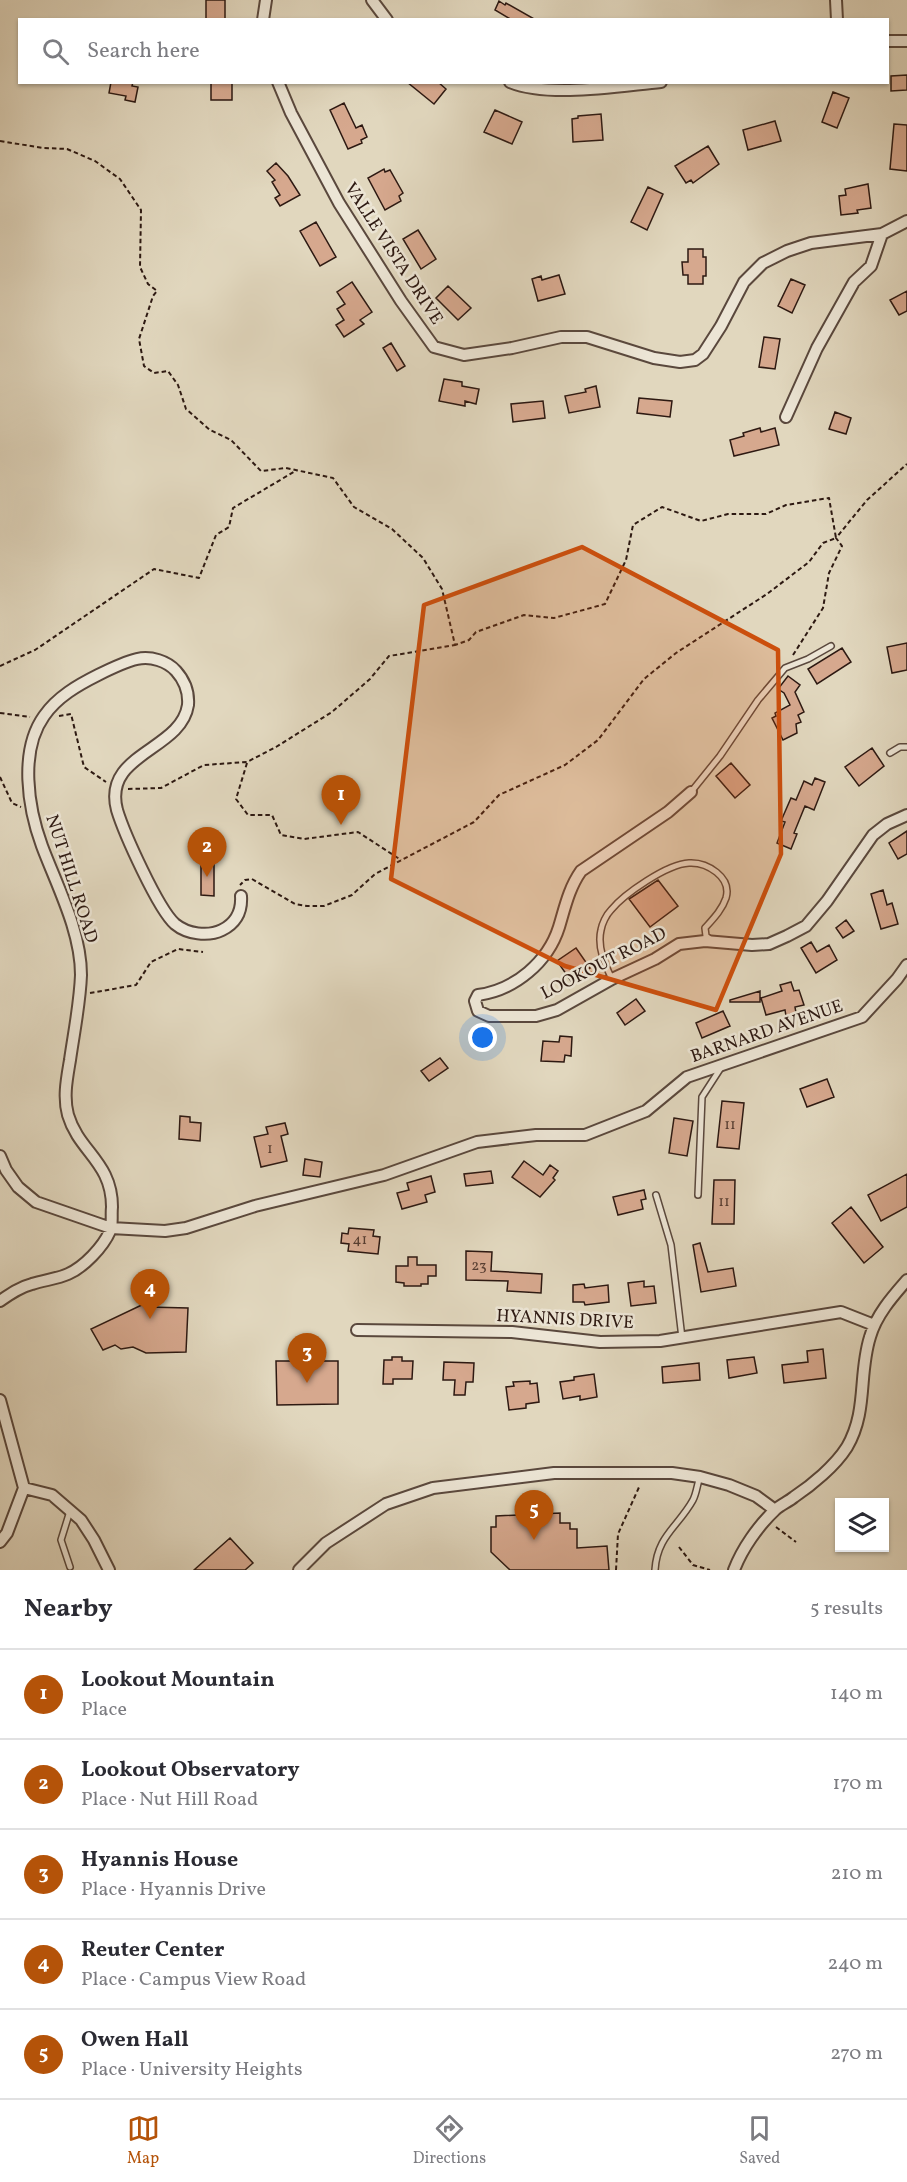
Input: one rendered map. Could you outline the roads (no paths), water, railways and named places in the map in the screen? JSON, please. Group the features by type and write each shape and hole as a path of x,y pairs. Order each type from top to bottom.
{"street":[{"path":"263,18 266,0"},
{"path":"372,0 386,18"},
{"path":"836,0 837,18"},
{"path":"889,41 907,41"},
{"name":"VALLE VISTA DRIVE","path":"279,84 291,113 339,203 401,301 434,347 464,355 512,348 561,337 587,337 654,358 680,362 695,360 703,354 721,326 744,282 763,263 787,251 812,243 882,234 907,221"},
{"path":"514,84 525,89 587,89 639,84"},
{"path":"786,417 840,304 854,282 871,266 882,234"},
{"name":"NUT HILL ROAD","path":"111,1228 110,1183 99,1162 81,1140 68,1115 66,1086 80,991 80,959 76,941 37,831 29,792 32,749 42,718 61,698 86,681 138,659 151,658 163,661 174,668 187,688 187,709 183,719 177,729 144,752 125,770 117,789 117,808 130,843 157,898 174,924 184,930 197,933 220,932 238,917 242,907 242,896"},
{"name":"LOOKOUT ROAD","path":"692,792 668,812 581,871 573,882 558,929 544,956 519,979 503,989 478,995 475,1001 478,1011 489,1016 536,1017 557,1010 679,944 691,942 769,944 806,926 827,901 873,835 887,824 907,814"},
{"name":"BARNARD AVENUE","path":"111,1228 165,1231 186,1227 255,1206 384,1175 477,1142 536,1134 585,1135 646,1111 687,1077 862,1017 897,979 907,964"},
{"path":"0,1156 6,1170 18,1187 36,1202 111,1228 88,1261 69,1274 29,1284 0,1301"},
{"path":"734,1570 740,1554 776,1510 797,1496 832,1466 845,1450 860,1415 866,1352 874,1325 907,1280"},
{"name":"HYANNIS DRIVE","path":"357,1330 512,1332 600,1342 660,1341 841,1312 874,1325"},
{"path":"0,1400 24,1488 7,1533 0,1542"},
{"path":"299,1570 326,1543 386,1504 433,1488 554,1473 646,1472 700,1476 756,1496 776,1510"},
{"path":"24,1488 52,1495 81,1520 110,1570"}],"lane":[{"path":"692,792 758,700 784,668 831,646"},
{"path":"890,753 900,747 907,747"},
{"path":"612,979 601,948 600,931 608,912 620,900 675,866 688,862 705,865 719,873 728,889 720,912 705,928 706,936 713,942"},
{"path":"698,1195 702,1097 723,1065"},
{"path":"656,1196 671,1245 682,1338"},
{"path":"655,1570 656,1554 660,1544 693,1499 700,1476"},
{"path":"70,1511 61,1540 70,1567"}],"place":[{"name":"Lookout Mountain","path":"341,825"},
{"name":"Lookout Observatory","path":"207,877"},
{"name":"Reuter Center","path":"150,1319"},
{"name":"Hyannis House","path":"307,1383"},
{"name":"Owen Hall","path":"534,1540"}]}
